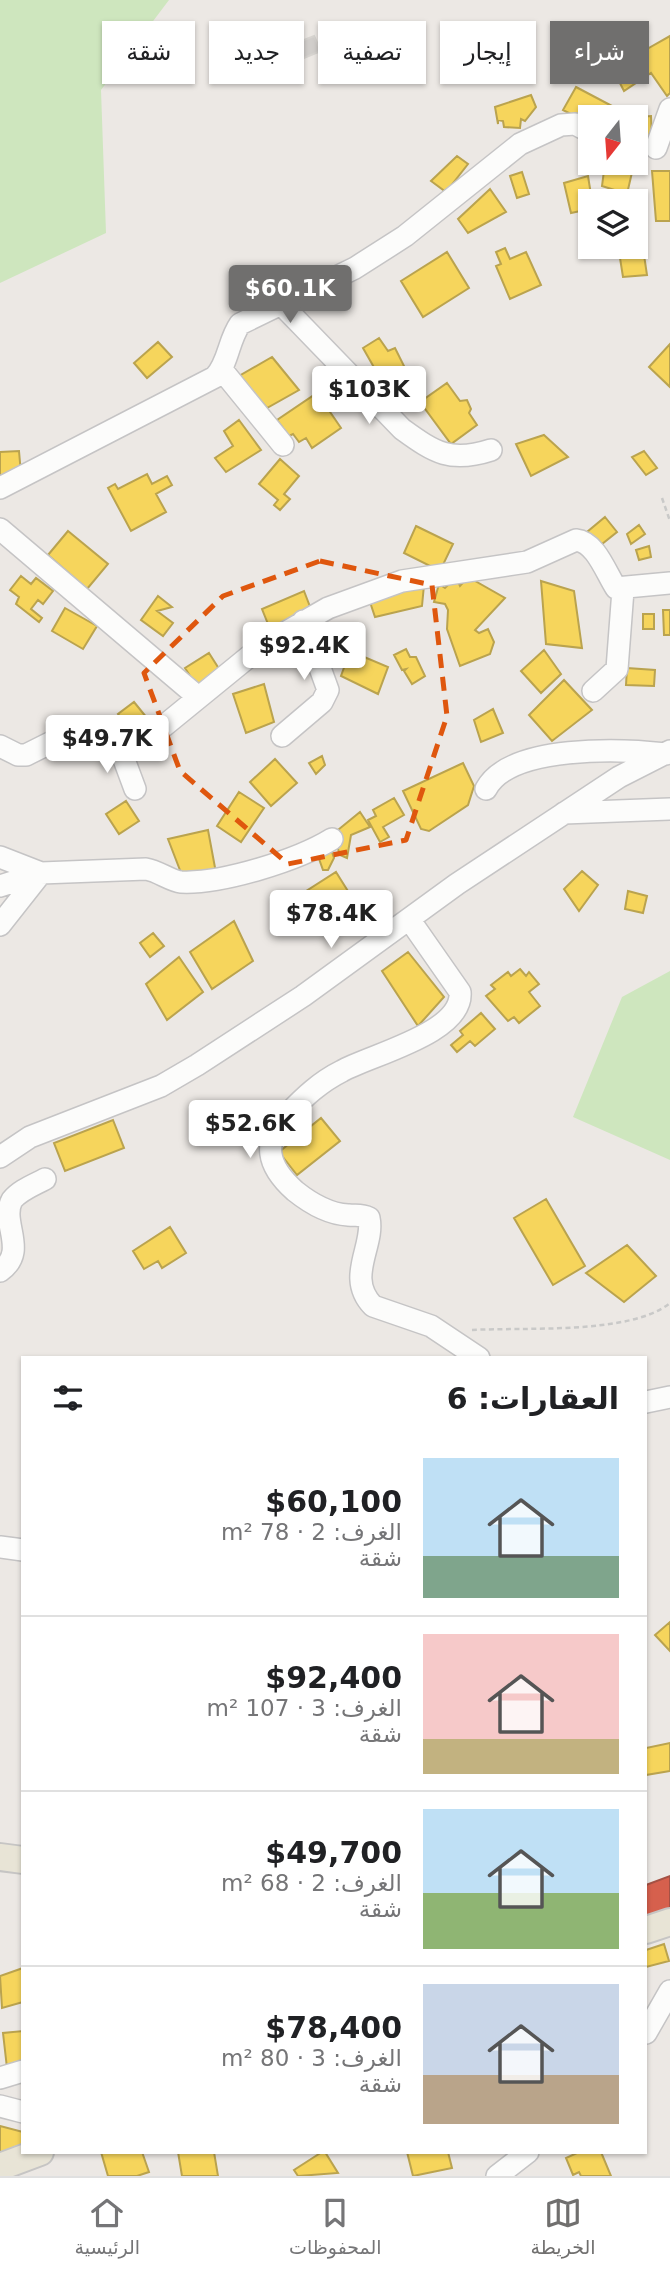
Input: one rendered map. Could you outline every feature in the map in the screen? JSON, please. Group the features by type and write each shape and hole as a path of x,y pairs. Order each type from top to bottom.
{"main road":[{"path":"0,1857 21,1860"},
{"path":"647,1930 670,1922"},
{"path":"0,2167 35,2154"}],"street":[{"path":"654,150 670,109"},
{"path":"0,488 215,377 222,370 233,334 240,324 355,268 405,236 520,144 561,125 578,126"},
{"path":"282,305 402,429 424,445 453,457 468,458 492,450"},
{"path":"222,370 283,445"},
{"path":"0,529 34,561 83,597 198,696"},
{"path":"0,746 18,755 26,755 74,731 119,746 131,747 143,743 262,646 328,608 402,581 527,562 576,540 584,541 591,547 616,588 623,590 670,583"},
{"path":"593,691 617,669 623,590"},
{"path":"282,736 323,702 328,690 303,621"},
{"path":"119,746 135,789"},
{"path":"486,789 509,769 542,757 619,748 668,753"},
{"path":"0,1157 30,1137 161,1086 303,996 409,919 564,813 619,778 668,753"},
{"path":"564,813 670,809"},
{"path":"0,886 41,873 146,869 179,882 216,877 289,862 332,839"},
{"path":"0,857 41,873"},
{"path":"0,925 41,873"},
{"path":"409,919 460,992 458,1007 428,1035 360,1062 312,1089 277,1125 270,1138 269,1151 274,1165 295,1190 316,1205 327,1210 369,1218 360,1268 367,1300 379,1310 439,1331 476,1356"},
{"path":"0,1271 9,1264 13,1254 7,1215 9,1206 21,1192 45,1179"},
{"path":"647,1402 670,1397"},
{"path":"0,1547 21,1550"},
{"path":"647,2031 663,1999"},
{"path":"0,2078 21,2072"},
{"path":"0,2106 21,2111"},
{"path":"497,2176 525,2154"}],"path":[{"path":"662,498 670,521"},
{"path":"439,1331 624,1323 654,1313 670,1303"}],"highlighted area":[{"path":"320,561 432,585 447,716 406,840 288,864 180,771 144,673 223,596"}],"green space":[{"path":"0,0 169,0 153,21 102,21 102,84 106,84 101,90 106,233 0,283"},
{"path":"670,971 670,1160 573,1117 622,997"}],"building: سكن":[{"path":"670,36 670,93 667,96 651,73 649,74 649,48"},
{"path":"620,84 634,84 624,91"},
{"path":"576,87 610,105 578,105 578,118 563,110"},
{"path":"531,95 536,107 525,121 521,119 520,128 504,127 503,121 498,120 498,124 495,107"},
{"path":"648,116 651,116 652,142 648,142"},
{"path":"457,156 468,164 446,192 431,181"},
{"path":"652,171 670,171 670,221 656,221"},
{"path":"522,172 529,194 517,198 510,176"},
{"path":"603,175 631,175 628,189 602,186"},
{"path":"588,176 590,189 578,189 578,212 571,213 564,183"},
{"path":"490,189 506,212 468,233 458,219"},
{"path":"505,248 510,259 526,252 541,285 510,299 496,266 501,264 496,252"},
{"path":"447,252 469,288 423,317 401,281"},
{"path":"620,259 645,259 647,275 623,277"},
{"path":"379,338 388,351 395,348 411,380 388,392 363,348"},
{"path":"158,342 172,357 147,378 134,363"},
{"path":"670,344 670,387 649,367"},
{"path":"272,357 299,390 267,408 239,376"},
{"path":"447,383 460,401 467,400 471,409 469,413 477,425 451,444 420,402"},
{"path":"317,393 341,428 312,448 306,438 299,442 293,434 289,436 277,420"},
{"path":"239,420 261,450 226,472 215,458 233,446 224,431"},
{"path":"544,435 568,457 531,476 516,444"},
{"path":"19,451 21,474 0,476 0,452"},
{"path":"644,451 657,468 646,475 632,457"},
{"path":"280,459 299,476 284,494 290,499 280,510 274,505 278,500 259,484"},
{"path":"147,474 152,484 167,476 172,485 156,494 166,512 131,531 108,488 115,484 118,489"},
{"path":"605,517 617,532 597,548 581,537"},
{"path":"639,525 645,534 631,544 627,534"},
{"path":"416,526 453,544 440,571 404,553"},
{"path":"68,531 108,564 87,589 48,555"},
{"path":"649,546 651,557 639,560 636,550"},
{"path":"21,576 31,584 36,578 53,591 43,604 38,600 31,609 42,618 39,622 16,604 19,597 10,590"},
{"path":"456,577 460,586 468,577 505,598 475,630 479,633 488,629 494,642 490,654 460,666 447,629 448,610 445,604 434,602 439,584 445,588"},
{"path":"541,581 574,591 582,648 546,644"},
{"path":"424,585 422,606 375,617 369,599"},
{"path":"304,591 312,612 270,629 262,609"},
{"path":"158,596 172,607 157,611 173,623 163,636 141,620"},
{"path":"65,608 97,626 83,649 52,631"},
{"path":"663,610 670,610 670,635 664,635"},
{"path":"643,614 654,614 654,629 643,629"},
{"path":"406,649 410,657 416,657 425,676 412,684 404,671 406,669 402,670 394,655"},
{"path":"544,650 561,674 541,693 521,671"},
{"path":"350,651 388,667 378,694 341,676"},
{"path":"209,653 221,672 197,687 185,668"},
{"path":"627,668 655,670 654,686 626,685"},
{"path":"564,680 592,710 552,741 529,715"},
{"path":"264,684 274,722 246,733 233,694"},
{"path":"134,702 156,729 146,735 133,720 125,723 118,714"},
{"path":"493,709 503,733 481,742 474,720"},
{"path":"322,756 325,765 316,774 309,763"},
{"path":"275,759 297,783 271,806 250,782"},
{"path":"463,763 474,786 468,805 429,831 421,829 403,791"},
{"path":"239,792 264,808 241,842 217,826"},
{"path":"394,798 404,815 383,827 389,837 380,842 368,820 376,816 373,810"},
{"path":"126,801 139,821 119,834 106,814"},
{"path":"360,812 370,827 351,835 347,858 340,855 333,834"},
{"path":"208,830 216,873 183,878 168,839"},
{"path":"331,849 334,858 328,870 323,870 318,856"},
{"path":"582,871 598,885 579,911 564,889"},
{"path":"336,872 351,896 305,926 289,902"},
{"path":"628,891 647,896 643,913 625,909"},
{"path":"234,921 253,961 212,989 190,952"},
{"path":"153,933 164,946 150,957 140,943"},
{"path":"408,952 444,997 418,1026 382,971"},
{"path":"179,957 203,992 167,1020 146,984"},
{"path":"520,969 526,976 529,972 539,984 529,992 540,1006 519,1023 514,1017 508,1021 486,996 495,989 491,985 508,972 511,976"},
{"path":"481,1013 495,1029 475,1046 470,1041 457,1052 451,1045 463,1035 460,1031"},
{"path":"321,1118 340,1141 297,1175 279,1152"},
{"path":"113,1120 124,1148 65,1171 54,1143"},
{"path":"546,1199 585,1266 553,1285 514,1218"},
{"path":"170,1227 186,1253 162,1268 158,1261 144,1269 133,1251"},
{"path":"627,1245 656,1276 624,1302 586,1273"},
{"path":"670,1622 670,1651 655,1635"},
{"path":"670,1743 670,1771 647,1775 647,1748"},
{"path":"664,1944 669,1961 647,1967 647,1950"},
{"path":"21,1969 21,2003 2,2008 0,1976"},
{"path":"21,2031 21,2066 7,2068 3,2033"},
{"path":"0,2126 21,2131 21,2147 0,2156"},
{"path":"102,2154 143,2154 149,2172 137,2176 108,2176"},
{"path":"178,2154 214,2154 218,2176 182,2176"},
{"path":"319,2154 326,2154 338,2173 298,2176 294,2170"},
{"path":"408,2154 448,2154 452,2168 413,2176"},
{"path":"575,2154 602,2154 611,2176 581,2176 579,2172 573,2175 566,2158"}],"building: متاجر":[{"path":"670,1876 670,1908 647,1917 647,1885"}],"building: أخرى":[{"path":"314,36 318,52 304,58 304,40"}]}
